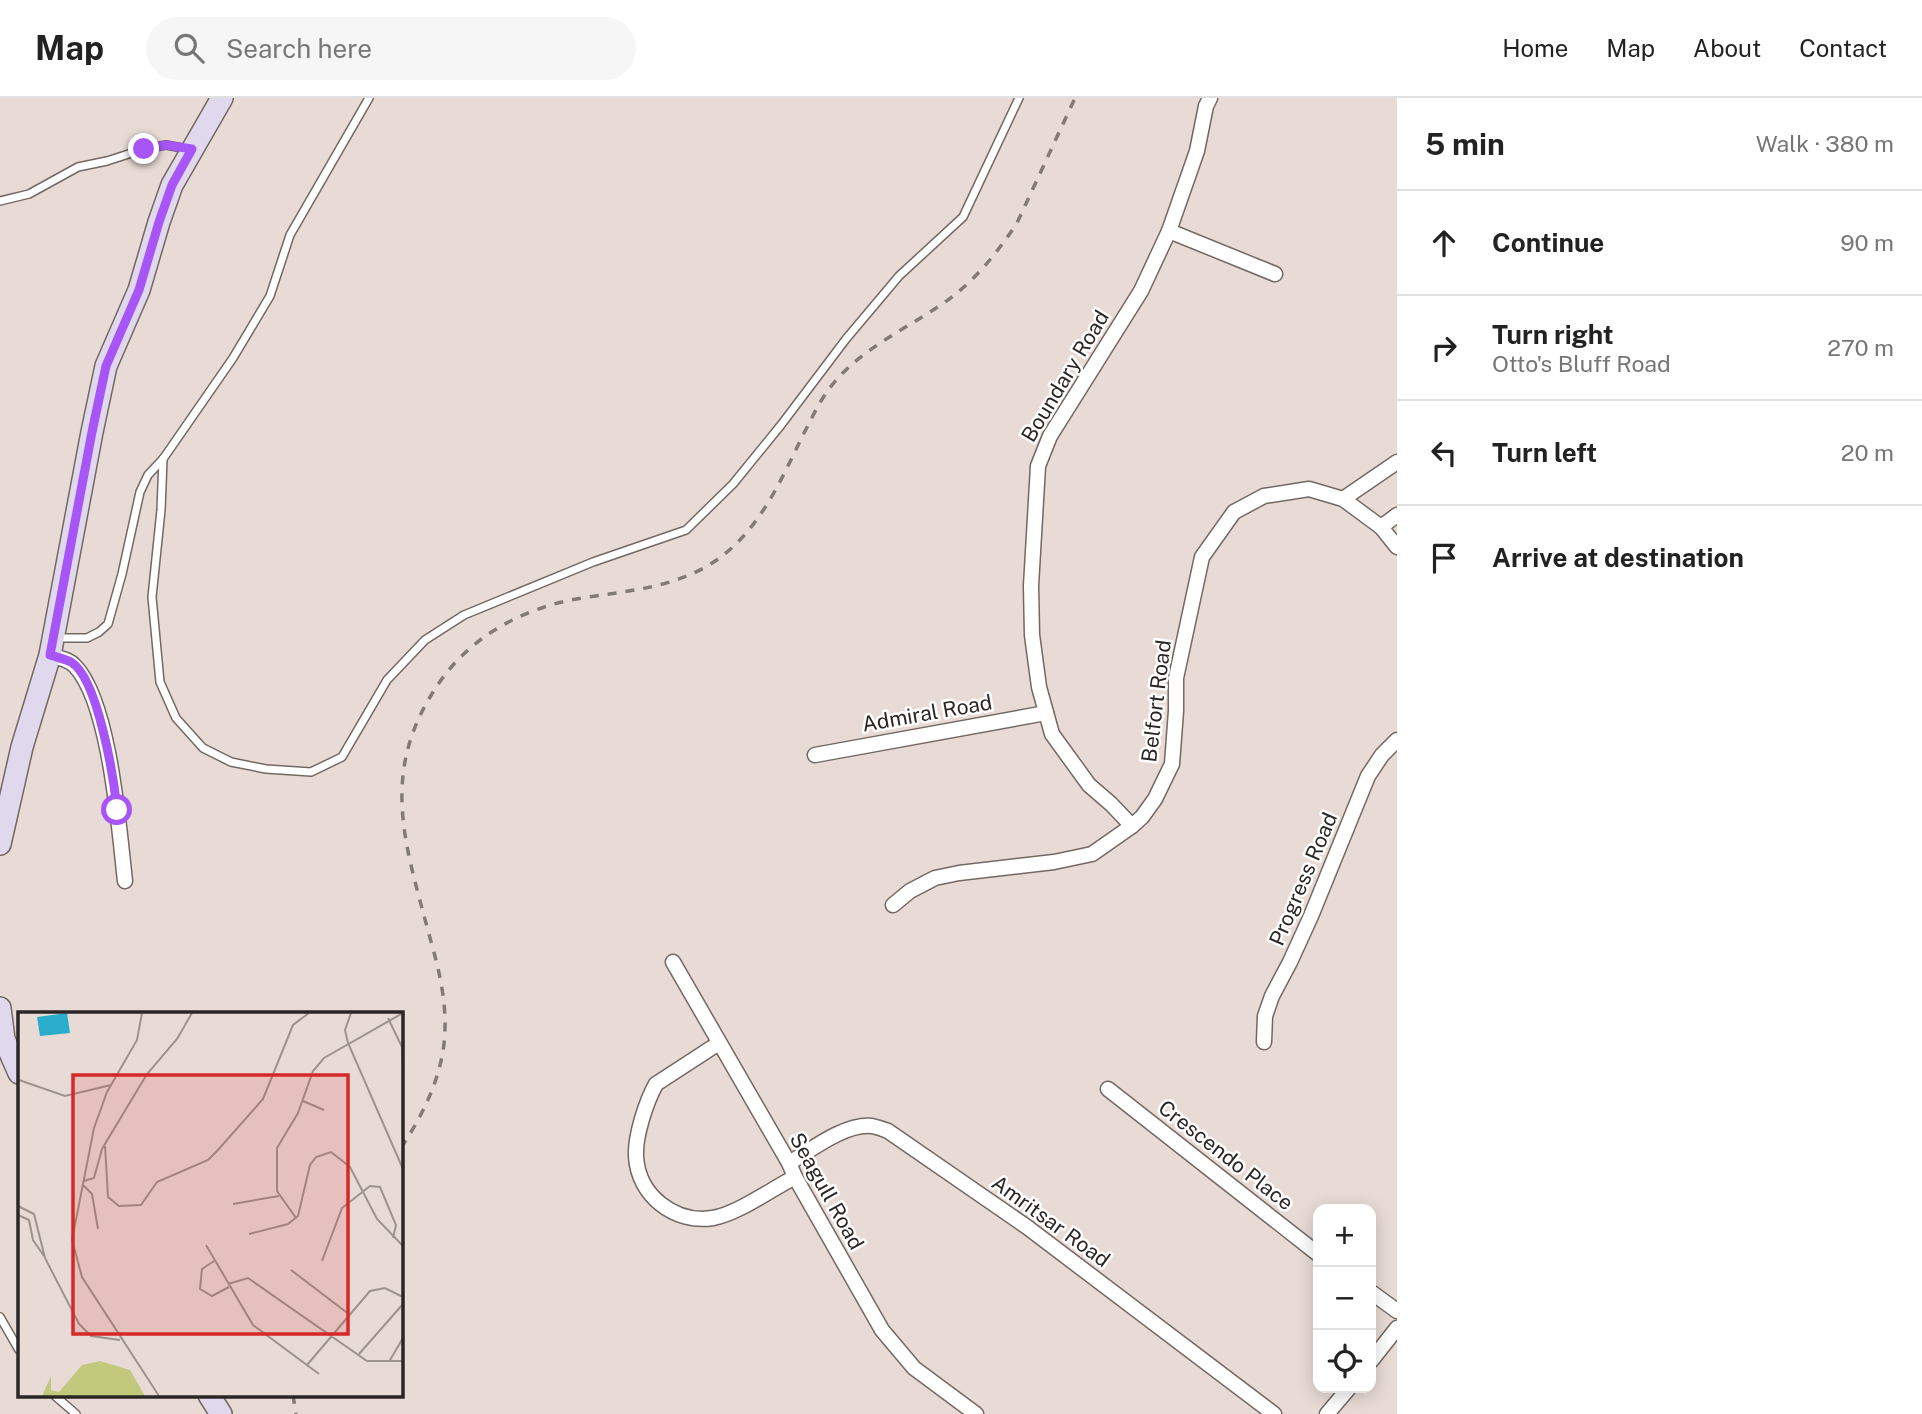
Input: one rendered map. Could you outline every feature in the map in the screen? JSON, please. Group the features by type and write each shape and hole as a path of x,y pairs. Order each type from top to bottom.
{"main road":[{"path":"0,844 22,747 52,646 106,366 139,290 172,185 222,98"},
{"path":"0,1008 4,1039 18,1071"},
{"path":"210,1396 221,1414"}],"street":[{"name":"Boundary Road","path":"1132,826 1089,785 1052,734 1039,687 1032,635 1031,586 1038,466 1050,436 1141,291 1169,231 1197,151 1210,98"},
{"path":"1169,231 1275,274"},
{"path":"1343,499 1397,462"},
{"name":"Belfort Road","path":"893,905 910,891 935,878 1054,862 1092,854 1142,817 1155,799 1172,764 1177,711 1176,678 1202,557 1234,512 1264,496 1309,489 1343,499 1381,527 1397,547"},
{"path":"1381,527 1397,515"},
{"path":"52,646 81,673 94,700 114,786 125,881"},
{"name":"Admiral Road","path":"816,755 1046,713"},
{"name":"Progress Road","path":"1264,1042 1265,1016 1272,996 1311,916 1368,776 1382,755 1397,740"},
{"name":"Seagull Road","path":"673,962 882,1329 914,1368 976,1414"},
{"path":"719,1042 656,1084 650,1094 636,1156 644,1186 664,1207 678,1215 705,1219 734,1210 795,1177"},
{"name":"Crescendo Place","path":"1108,1089 1313,1250"},
{"name":"Amritsar Road","path":"789,1163 841,1132 860,1126 873,1126 888,1131 1027,1227 1274,1414"},
{"path":"1376,1296 1397,1311"},
{"path":"1376,1355 1397,1328"},
{"path":"1327,1414 1345,1393"}],"lane":[{"path":"52,646 87,638 108,624 140,492 148,475 163,459 233,358 270,296 290,234 369,98"},
{"path":"163,459 152,597 160,682 176,718 203,748 231,762 266,769 311,772 342,757 387,680 425,640 464,615 568,572 686,530 733,484 846,339 899,276 963,217 1019,98"},
{"path":"0,201 29,194 78,167 144,149 166,145 192,149"},
{"path":"0,1317 18,1348"},
{"path":"55,1396 76,1414"}],"railway":[{"path":"402,1146 428,1099 444,1044 442,990 412,871 402,808 408,747 420,716 439,683 467,651 484,637 520,616 561,602 664,584 694,573 726,553 741,539 766,506 819,405 841,375 868,351 956,294 976,276 1002,245 1017,223 1075,98"},
{"path":"293,1396 296,1414"}],"route":[{"path":"117,810 104,735 94,700 81,673 72,662 50,655 106,366 139,290 172,185 192,149 166,145 144,149"}]}
